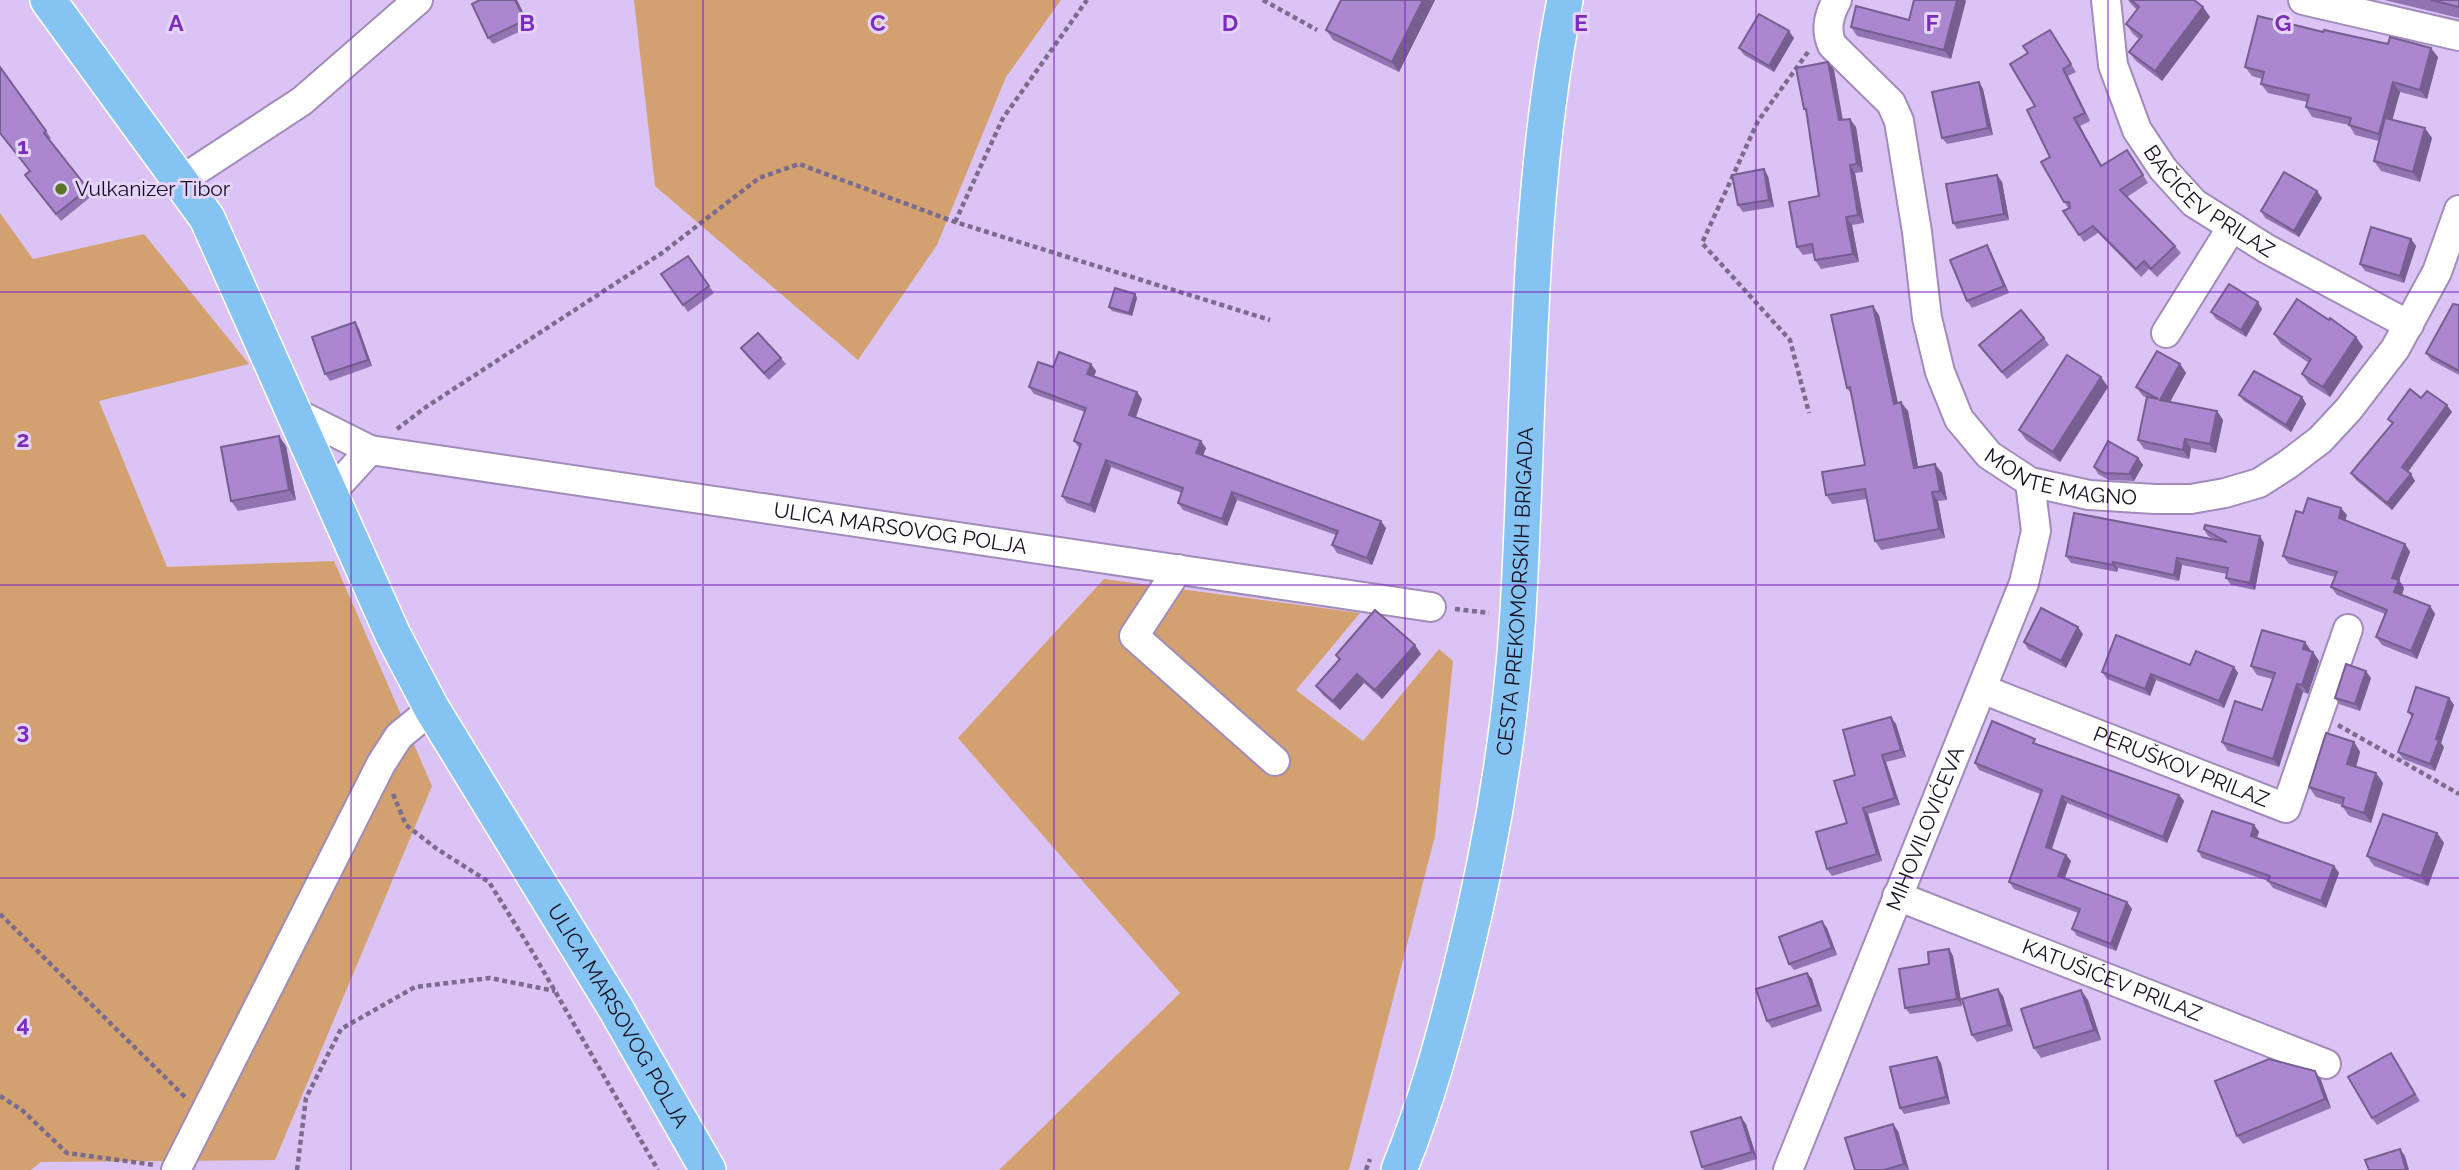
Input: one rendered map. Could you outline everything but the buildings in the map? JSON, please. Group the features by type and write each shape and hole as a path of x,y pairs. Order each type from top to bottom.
{"main road":[{"name":"ULICA MARSOVOG POLJA","path":"47,0 207,218 393,635 432,709 617,1009 708,1170"},
{"name":"CESTA PREKOMORSKIH BRIGADA","path":"1385,1164 1427,1091 1478,902 1499,788 1517,615 1540,183 1565,0"}],"street":[{"path":"180,181 302,101 418,0"},
{"path":"1827,26 1837,0"},
{"name":"BAČIĆEV PRILAZ","path":"2106,0 2113,65 2137,130 2164,169 2194,203 2267,248 2409,325"},
{"path":"2303,0 2459,36"},
{"name":"MONTE MAGNO","path":"1827,26 1832,45 1891,103 1899,121 1917,232 1927,318 1940,372 1959,419 1989,455 2030,482 2089,495 2155,499 2191,499 2259,483 2287,465 2329,430 2373,379 2409,325 2437,272 2459,210"},
{"path":"2166,333 2232,227"},
{"name":"ULICA MARSOVOG POLJA","path":"292,411 370,450 1431,607"},
{"path":"329,495 370,450"},
{"name":"MIHOVILOVIĆEVA","path":"1788,1170 2024,583 2036,531 2030,482"},
{"path":"1178,569 1134,636 1275,761"},
{"path":"2319,713 2348,629"},
{"name":"PERUŠKOV PRILAZ","path":"1982,689 2286,808 2319,713"},
{"path":"177,1169 381,764 399,736 432,709"},
{"name":"KATUŠIĆEV PRILAZ","path":"1897,896 2326,1064"}],"path":[{"path":"955,222 1003,118 1087,0"},
{"path":"1263,0 1317,30"},
{"path":"1809,413 1790,340 1702,243 1758,121 1827,26"},
{"path":"370,450 426,407 662,253 759,178 799,164 955,222 1270,320"},
{"path":"1431,607 1489,613 1488,621"},
{"path":"2319,713 2459,794"},
{"path":"381,764 406,825 489,883 556,992 658,1170"},
{"path":"0,914 204,1115"},
{"path":"297,1170 306,1098 341,1029 415,987 490,978 556,992"},
{"path":"0,1096 22,1110 67,1153 177,1169"},
{"path":"1366,1170 1385,1164"}],"shaded area":[{"path":"634,0 1061,0 1006,77 937,245 858,360 655,186"},
{"path":"0,213 33,259 144,234 249,364 99,401 167,567 334,561 432,786 275,1160 41,1162 31,1170 0,1170"},
{"path":"1104,579 1360,613 1296,690 1363,741 1439,649 1453,661 1435,836 1349,1170 999,1170 1180,993 958,738"}],"place":[{"name":"Vulkanizer Tibor","path":"61,189"}]}
